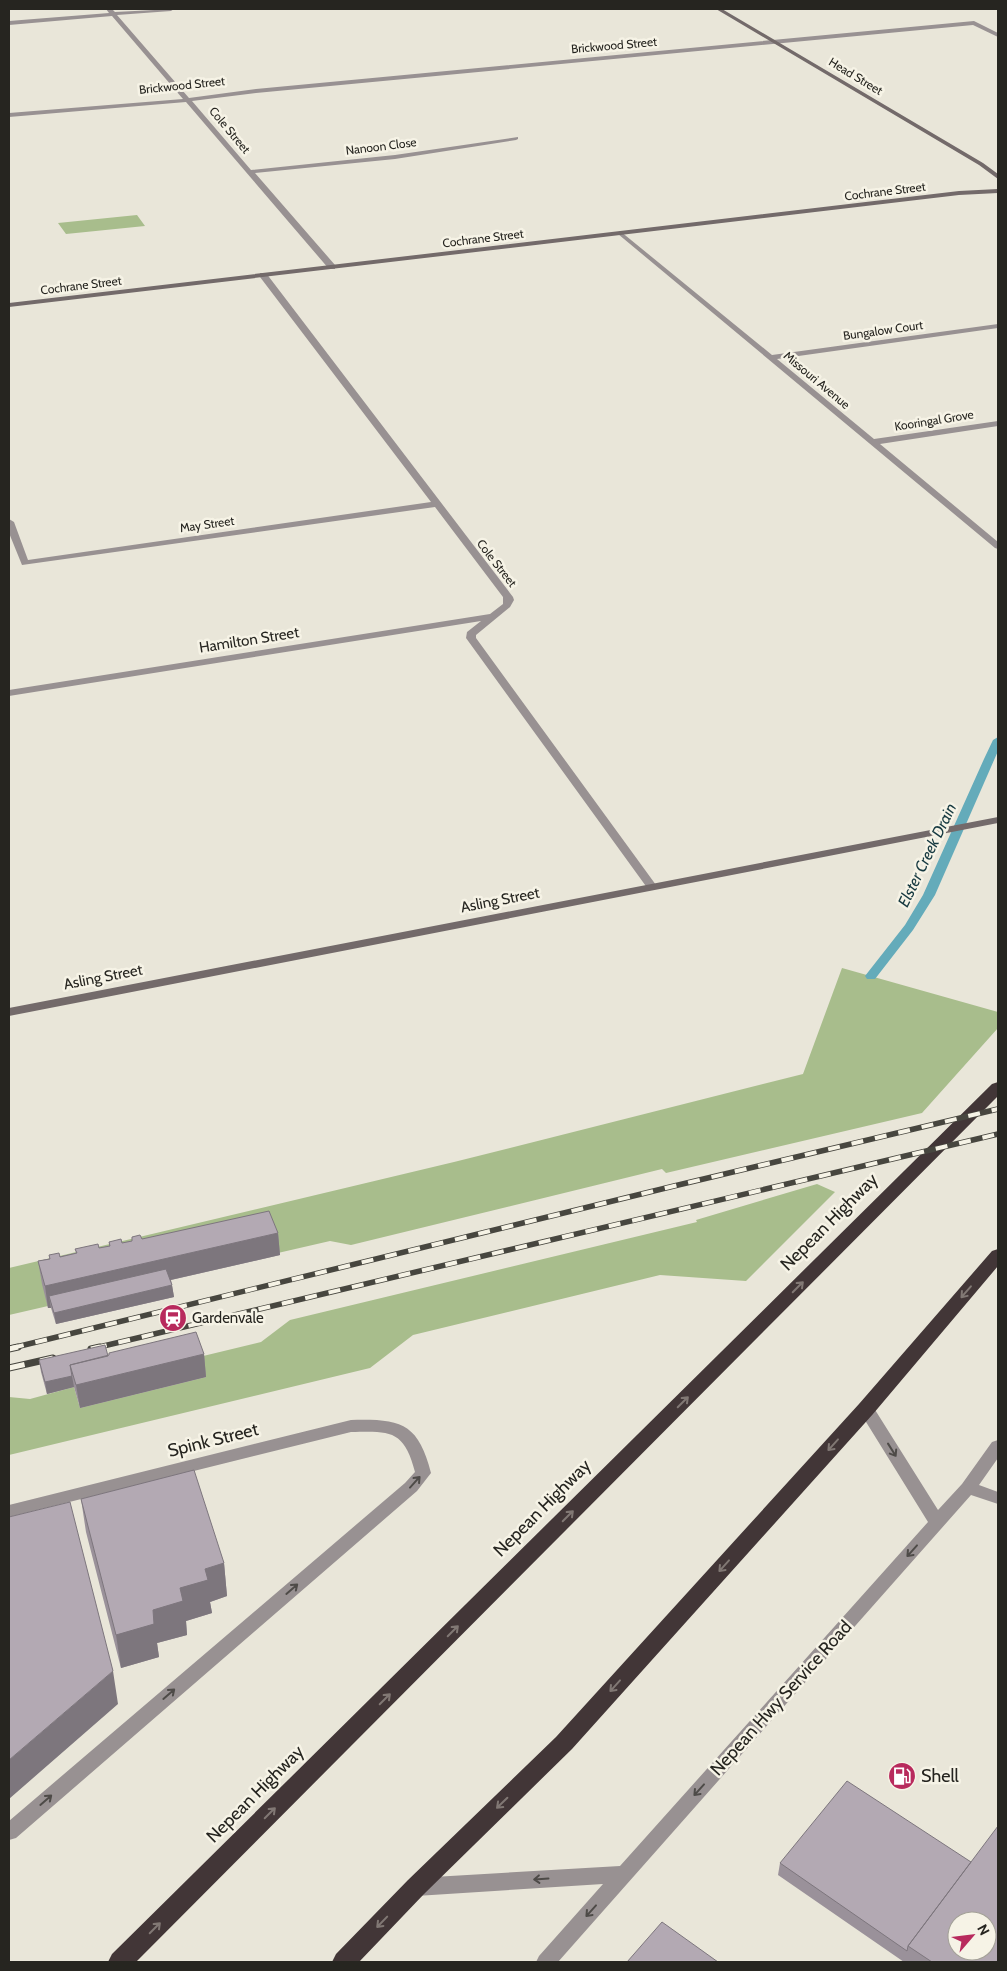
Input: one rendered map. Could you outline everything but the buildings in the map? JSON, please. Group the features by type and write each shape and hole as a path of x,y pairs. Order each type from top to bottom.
{"highway":[{"name":"Nepean Highway","path":"120,1962 998,1087"},
{"path":"344,1962 416,1887 564,1743 866,1409 998,1255"}],"street":[{"path":"9,23 112,11 171,9"},
{"name":"Head Street","path":"719,9 981,164 998,171"},
{"name":"Cole Street","path":"112,11 332,267"},
{"name":"Brickwood Street","path":"9,115 974,22 998,35"},
{"name":"Nanoon Close","path":"249,172 395,157 516,138"},
{"name":"Head Street","path":"981,164 998,178"},
{"name":"Cochrane Street","path":"960,193 998,185"},
{"name":"Cochrane Street","path":"9,305 960,193 998,191"},
{"name":"Missouri Avenue","path":"620,233 998,546"},
{"name":"Cole Street","path":"263,275 508,597 507,605 476,628 471,634 472,638 652,887"},
{"name":"Bungalow Court","path":"771,357 998,326"},
{"name":"Kooringal Grove","path":"874,442 998,423"},
{"name":"May Street","path":"9,522 25,563 436,504"},
{"name":"Hamilton Street","path":"9,693 494,616"},
{"name":"Asling Street","path":"9,1012 998,820"},
{"path":"866,1409 937,1522"},
{"name":"Spink Street","path":"9,1511 351,1426 390,1427 405,1434 419,1452 423,1473 411,1487 9,1832"},
{"name":"Nepean Hwy Service Road","path":"546,1962 968,1488 998,1446"},
{"path":"968,1488 998,1498"},
{"path":"416,1887 625,1874"}],"green space":[{"path":"137,215 145,226 66,234 58,223"},
{"path":"842,968 998,1012 998,1028 922,1113 666,1173 662,1169 351,1245 330,1241 9,1315 9,1268 454,1162 803,1074"},
{"path":"817,1184 835,1192 746,1281 660,1275 413,1335 370,1368 9,1455 9,1397 30,1399 74,1387 80,1408 206,1377 199,1357 261,1342 290,1320 697,1222 696,1220"}],"waterway":[{"name":"Elster Creek Drain","path":"871,976 909,927 929,895 998,740"}],"railway":[{"path":"12,1348 998,1109"},
{"path":"95,1348 998,1134"},
{"path":"9,1349 18,1347"},
{"path":"91,1349 100,1347"},
{"path":"9,1368 53,1358"}],"place":[{"name":"Gardenvale","path":"173,1318"},
{"name":"Shell","path":"902,1776"}]}
